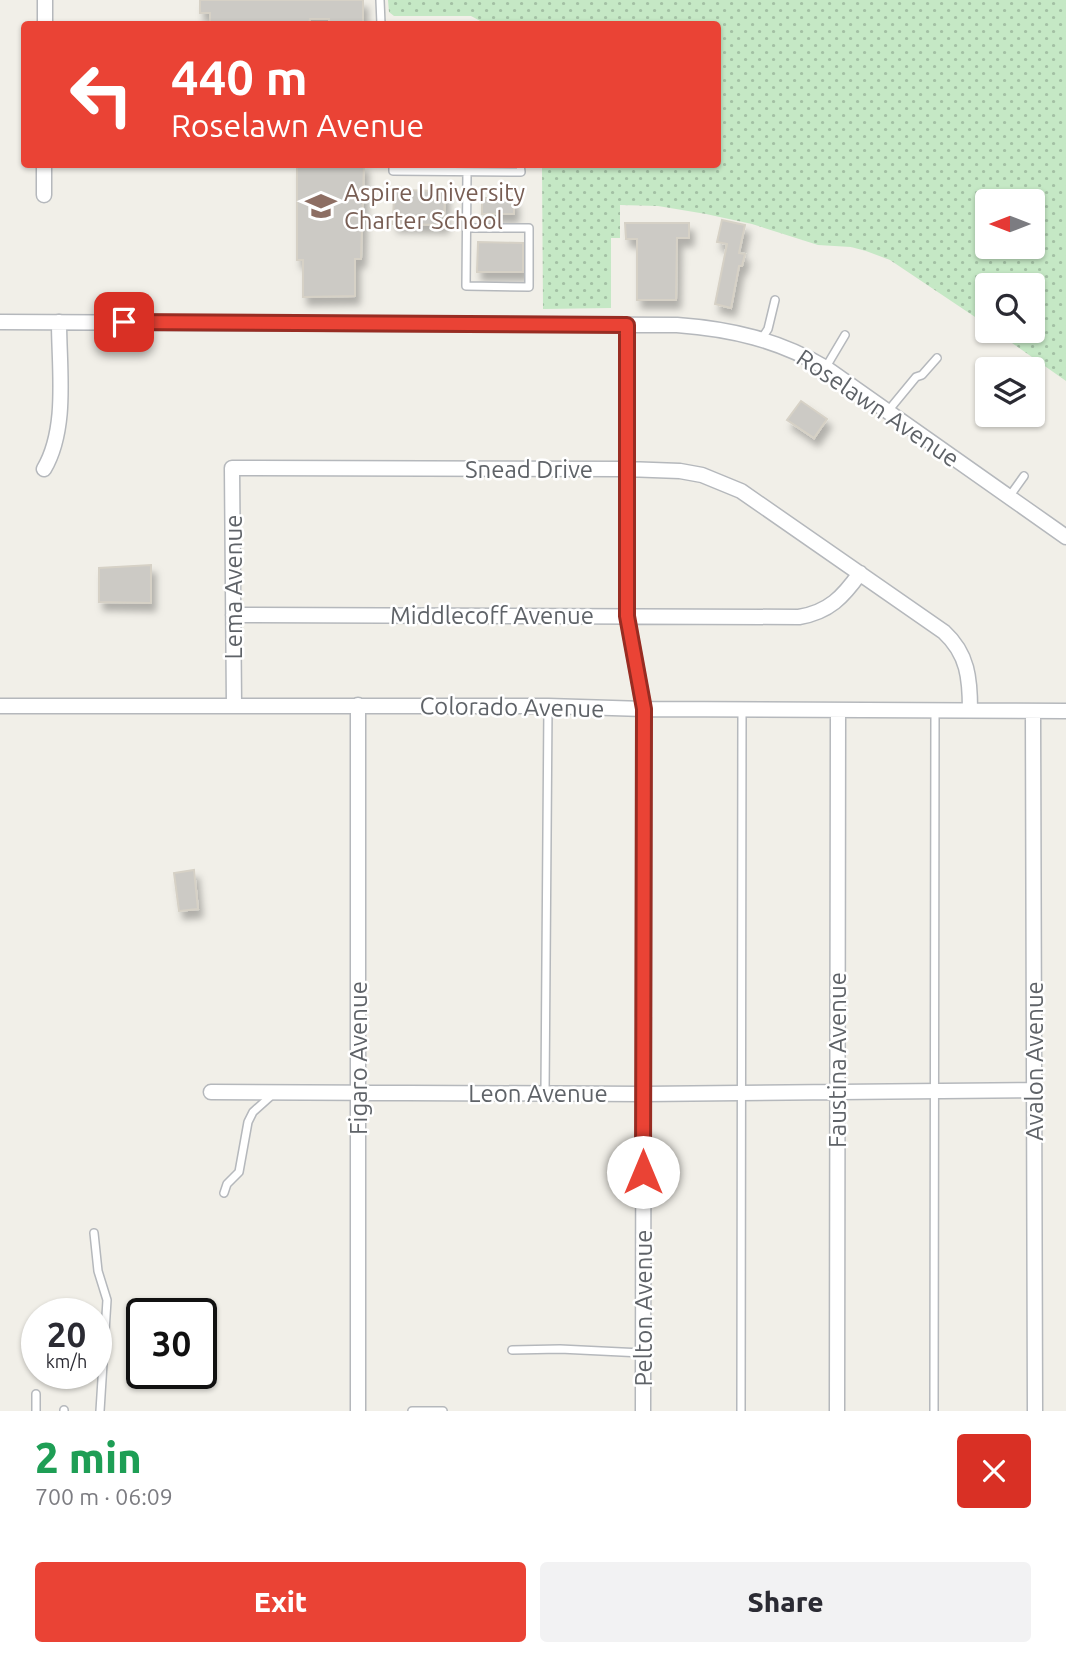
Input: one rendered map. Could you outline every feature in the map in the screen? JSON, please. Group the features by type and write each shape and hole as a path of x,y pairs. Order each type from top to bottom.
{"street":[{"path":"45,0 45,21"},
{"path":"44,168 44,195"},
{"name":"Roselawn Avenue","path":"0,322 708,327 762,338 808,357 1066,537"},
{"path":"44,469 56,442 59,422 59,322"},
{"name":"Pelton Avenue","path":"627,325 627,616 644,709 643,1411"},
{"name":"Snead Drive","path":"232,468 626,469 680,471 724,482 758,500 955,642 966,664 970,710"},
{"name":"Lema Avenue","path":"232,468 234,705"},
{"name":"Middlecoff Avenue","path":"233,615 809,615 823,611 839,600 860,573"},
{"name":"Colorado Avenue","path":"0,706 358,705 1066,710"},
{"name":"Figaro Avenue","path":"358,705 358,1411"},
{"name":"Faustina Avenue","path":"837,1411 838,710"},
{"name":"Avalon Avenue","path":"1032,711 1035,1411"},
{"name":"Leon Avenue","path":"211,1092 643,1094 1034,1090"}],"lane":[{"path":"380,0 381,21"},
{"path":"393,168 393,171 443,168 467,172 485,168 521,172 520,168"},
{"path":"467,172 466,286 529,287 529,229 467,228"},
{"path":"762,338 770,322 775,300"},
{"path":"826,368 845,335"},
{"path":"888,411 916,377 922,375 937,358"},
{"path":"1009,497 1024,476"},
{"path":"545,1092 548,706"},
{"path":"741,1411 742,709"},
{"path":"934,1411 935,710"},
{"path":"224,1193 226,1184 239,1172 248,1122 253,1112 275,1092"},
{"path":"94,1233 98,1271 107,1300 100,1411"},
{"path":"512,1350 560,1349 642,1353"},
{"path":"36,1394 36,1411"},
{"path":"412,1411 443,1411"}],"green space":[{"path":"388,0 1066,0 1066,381 1045,366 1045,357 1032,357 1012,343 1045,343 1045,273 975,273 975,317 890,260 866,251 851,247 818,245 752,224 658,206 620,205 620,238 611,238 611,308 543,309 542,168 721,168 721,21 480,21 471,16 394,16 389,12"}],"building":[{"path":"200,0 363,0 363,21 210,21 210,13 200,13"},
{"name":"Aspire University Charter School","path":"297,168 364,168 361,259 355,259 355,296 303,297 303,260 297,260"},
{"path":"394,190 445,191 444,225 393,224"},
{"path":"482,198 514,198 514,214 482,214"},
{"path":"722,220 745,225 739,253 745,254 742,266 739,266 731,308 715,304 727,244 717,242"},
{"path":"625,223 689,223 689,238 677,238 676,300 637,300 637,239 626,239"},
{"path":"478,242 523,243 523,272 477,272"},
{"path":"801,401 827,419 814,438 787,420"},
{"path":"151,565 151,603 99,602 99,568"},
{"path":"194,870 198,909 179,911 174,873"}],"place":[{"name":"Aspire University Charter School","path":"321,206"}],"route":[{"path":"124,322 627,325 627,616 644,709 643,1172"}]}
